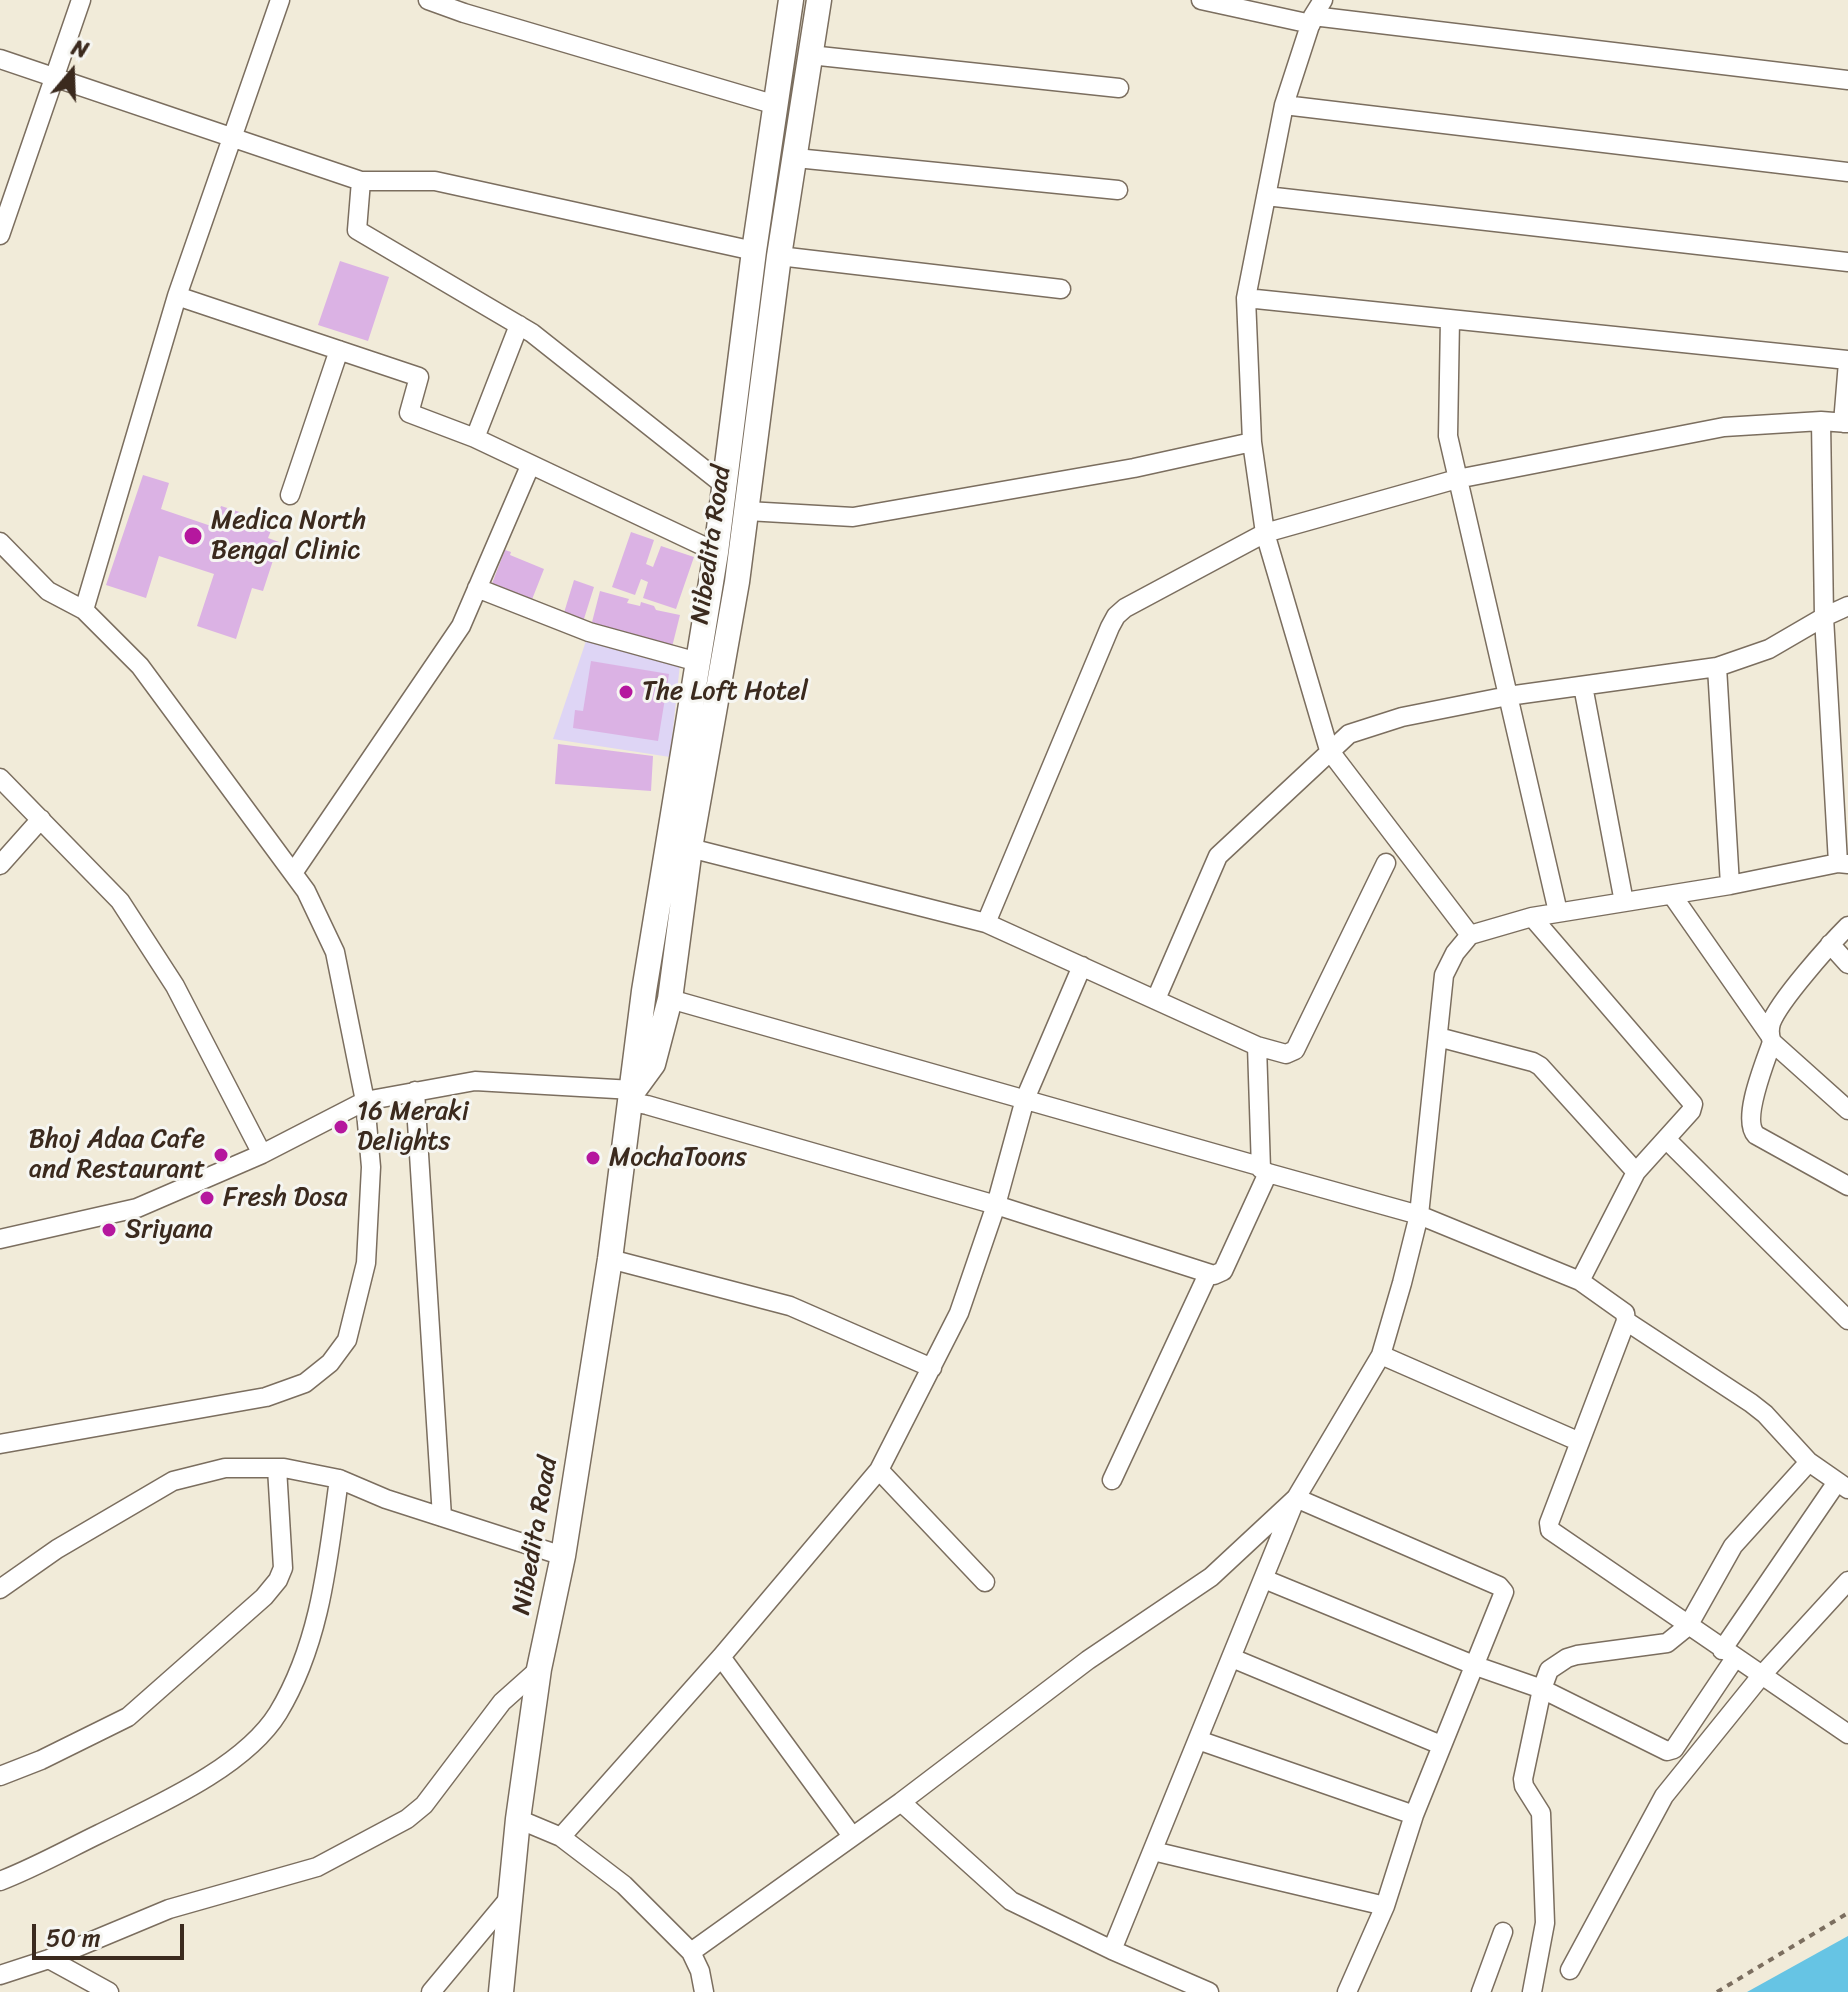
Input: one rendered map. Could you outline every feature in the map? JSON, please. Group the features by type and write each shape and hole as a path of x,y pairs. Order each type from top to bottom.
{"street":[{"path":"0,235 81,0"},
{"path":"84,610 177,296 280,0"},
{"path":"428,0 466,6 776,105"},
{"name":"Nibedita Road","path":"504,1988 518,1819 539,1669 563,1556 610,1259 646,976 716,552 754,251 791,0"},
{"name":"Nibedita Road","path":"632,1096 653,1064 670,999 690,848 737,582 779,256 819,0"},
{"path":"1201,0 1848,80"},
{"path":"1315,13 1284,105 1246,298 1252,442 1265,533 1329,750 1470,935"},
{"path":"810,55 1119,88"},
{"path":"0,59 361,181 435,181 779,256 1061,289"},
{"path":"1284,105 1848,172"},
{"path":"796,158 1118,190"},
{"path":"361,181 357,230 519,325 724,485"},
{"path":"1266,196 1848,262"},
{"path":"177,296 419,377 409,413 475,438 716,552"},
{"path":"986,923 1116,616 1125,608 1265,533 1457,479 1724,427 1821,421 1846,423 1848,361 1246,298"},
{"path":"1450,319 1448,436 1558,912"},
{"path":"475,438 519,325"},
{"path":"290,495 339,350"},
{"path":"1112,1950 1296,1498 1381,1355 1419,1215 1444,975 1455,953 1470,935 1532,917 1843,863 1824,617 1821,421"},
{"path":"747,511 853,517 1134,468 1252,442"},
{"path":"293,873 455,635 530,466"},
{"path":"0,542 48,591 84,610 140,666 306,891 335,952 365,1101 371,1167 366,1263 347,1340 330,1363 305,1383 266,1397 0,1444"},
{"path":"477,588 589,632 698,662"},
{"path":"1156,999 1218,856 1349,734 1402,717 1508,696 1717,667 1769,649 1848,606"},
{"path":"1717,667 1730,885"},
{"path":"1583,686 1624,902"},
{"path":"0,778 120,901 175,986 262,1154"},
{"path":"0,865 41,819"},
{"path":"690,848 986,923 1257,1046 1286,1054 1295,1050 1386,863"},
{"path":"1672,895 1770,1038 1848,1110"},
{"path":"1532,917 1692,1102 1691,1111 1636,1172 1580,1281"},
{"path":"1848,926 1775,1014 1750,1115 1751,1130 1756,1135 1848,1186"},
{"path":"1830,944 1848,964"},
{"path":"561,1837 721,1657 879,1470 959,1313 996,1205 1025,1099 1082,966"},
{"path":"670,999 1419,1215 1580,1281 1625,1313 1626,1321 1549,1523 1550,1530 1848,1734"},
{"path":"1438,1037 1540,1066 1636,1172"},
{"path":"0,1239 137,1208 262,1154 365,1101 475,1081 632,1096 1218,1275 1223,1271 1263,1169 1257,1046"},
{"path":"415,1091 442,1517"},
{"path":"1666,1139 1848,1320"},
{"path":"610,1259 790,1306 932,1368"},
{"path":"1112,1480 1208,1274"},
{"path":"1264,1579 1476,1666 1542,1689 1671,1751 1728,1654 1842,1486 1809,1462 1751,1403 1626,1321"},
{"path":"1381,1355 1580,1442"},
{"path":"1532,1992 1545,1923 1541,1813 1523,1783 1542,1689 1549,1670 1567,1658 1667,1643 1688,1626 1733,1546 1809,1462"},
{"path":"0,1589 57,1549 173,1481 225,1468 277,1468 339,1479 386,1499 563,1556"},
{"path":"0,1776 41,1760 128,1717 264,1597 283,1568 277,1468"},
{"path":"879,1470 985,1582"},
{"path":"0,1881 168,1799 238,1756 259,1737 277,1713 303,1660 321,1604 339,1479"},
{"path":"1296,1498 1502,1588 1503,1596 1414,1815 1385,1906 1347,1992"},
{"path":"691,1952 901,1802 1088,1660 1211,1577 1296,1498"},
{"path":"1570,1970 1664,1796 1761,1676 1848,1581"},
{"path":"721,1657 852,1836"},
{"path":"1232,1658 1441,1745"},
{"path":"0,1975 49,1959 169,1909 317,1867 407,1819 424,1805 502,1702 539,1669"},
{"path":"1198,1740 1414,1815"},
{"path":"901,1802 1011,1901 1209,1992"},
{"path":"518,1819 561,1837 624,1885 691,1952 700,1971 704,1992"},
{"path":"1153,1851 1385,1906"},
{"path":"431,1992 511,1896"},
{"path":"1481,1992 1503,1932"},
{"path":"49,1959 109,1992"}],"path":[{"path":"1717,1992 1848,1913"}],"shaded area":[{"path":"587,638 680,664 670,757 553,739"}],"water":[{"path":"1848,1936 1848,1992 1747,1992"}],"building":[{"path":"340,261 389,277 368,341 318,325"},
{"path":"143,475 169,483 161,509 214,527 221,506 274,523 268,538 279,542 263,591 252,588 236,639 197,626 214,574 159,556 146,598 106,585"},
{"path":"631,532 654,540 646,564 653,567 661,546 694,557 676,609 643,598 648,582 641,579 635,595 612,587"},
{"path":"505,550 544,569 531,602 491,586"},
{"path":"574,580 594,587 583,622 563,616"},
{"path":"600,591 629,599 627,603 640,606 641,602 654,606 656,610 680,615 672,647 591,626"},
{"name":"The Loft Hotel","path":"591,661 669,674 658,741 573,728 575,710 583,711"},
{"path":"558,744 653,756 651,791 555,784"}],"place":[{"name":"Medica North Bengal Clinic","path":"193,536"},
{"name":"The Loft Hotel","path":"626,692"},
{"name":"16 Meraki Delights","path":"341,1127"},
{"name":"Bhoj Adaa Cafe and Restaurant","path":"221,1155"},
{"name":"MochaToons","path":"593,1158"},
{"name":"Fresh Dosa","path":"207,1198"},
{"name":"Sriyana","path":"109,1230"}]}
